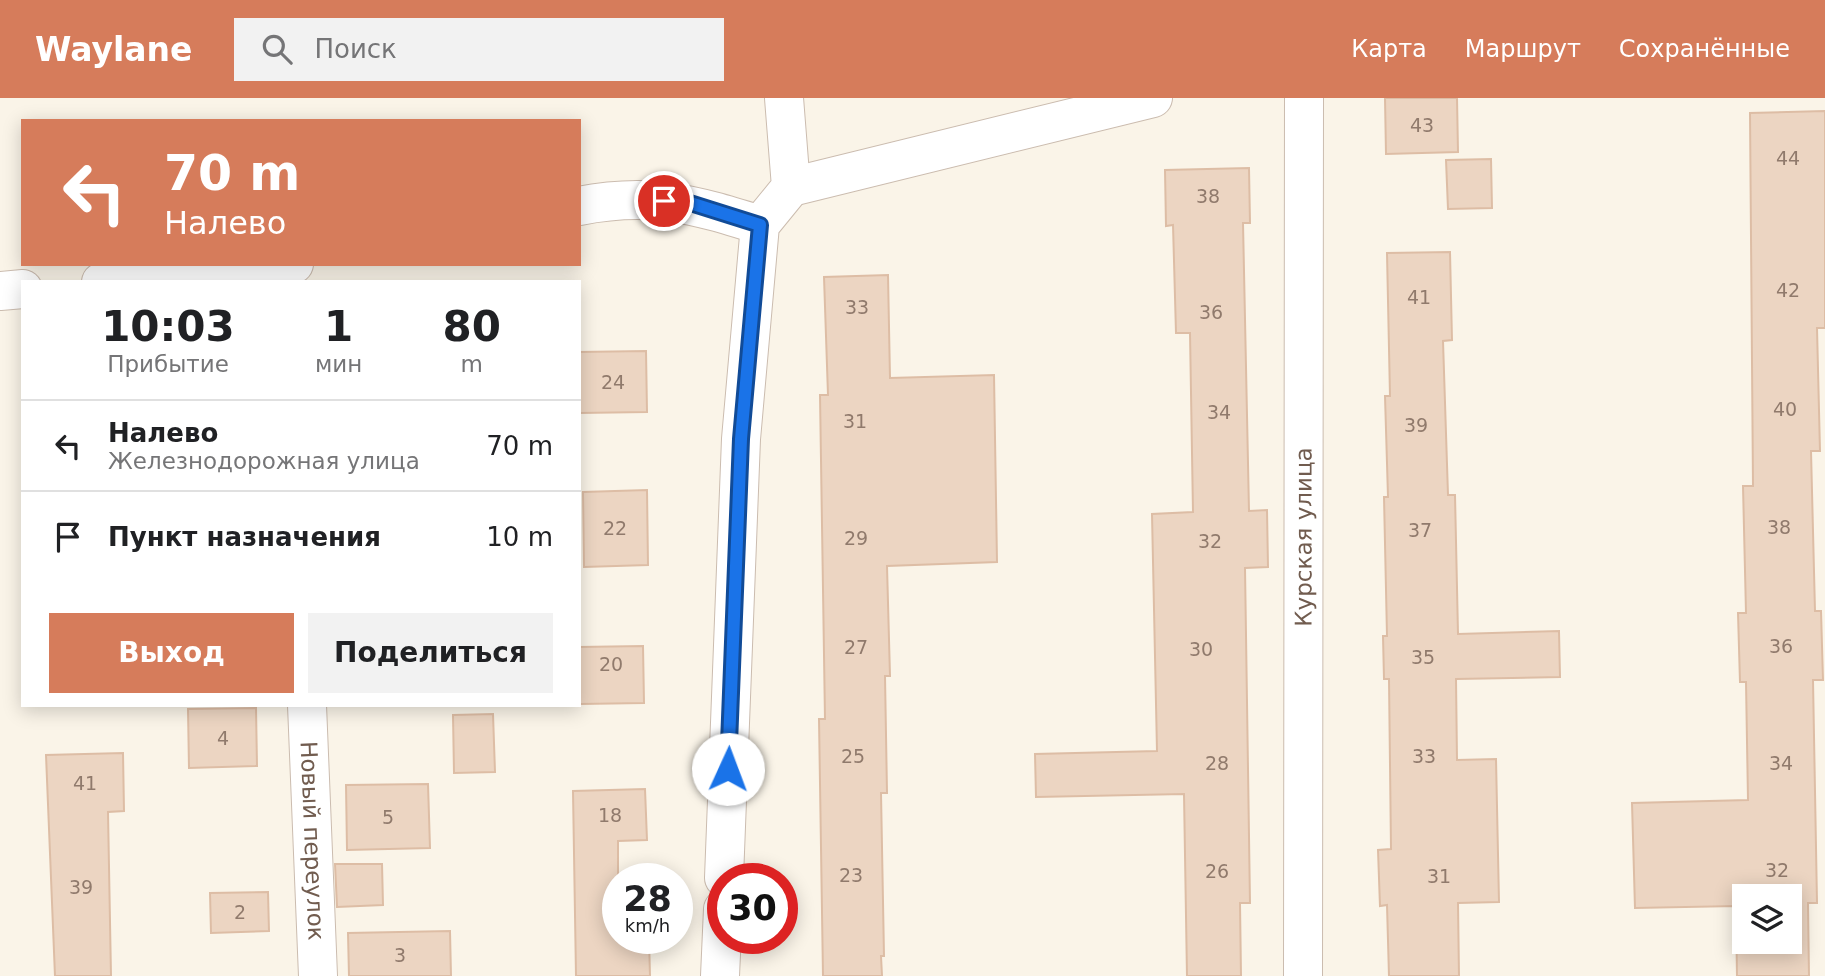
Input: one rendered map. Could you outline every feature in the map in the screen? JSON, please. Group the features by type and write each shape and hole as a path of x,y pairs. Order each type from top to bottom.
{"street":[{"path":"784,98 791,187"},
{"path":"725,863 741,439 760,225 791,187 1153,98"},
{"name":"Курская улица","path":"1303,976 1304,98"},
{"path":"581,206 617,198 687,202 760,225"},
{"path":"132,280 290,270"},
{"path":"0,290 21,289"},
{"name":"Новый переулок","path":"307,707 318,976"},
{"path":"720,976 721,954"}],"building":[{"path":"1385,98 1457,98 1458,152 1386,154"},
{"path":"1825,111 1825,328 1817,328 1820,451 1811,451 1815,611 1821,611 1823,680 1813,680 1817,903 1808,903 1809,976 1737,976 1737,954 1802,954 1802,884 1732,884 1732,906 1635,908 1632,803 1748,800 1746,682 1740,682 1738,613 1746,613 1743,486 1753,486 1750,113"},
{"path":"1491,159 1492,208 1448,209 1446,160"},
{"path":"1249,168 1250,223 1243,223 1249,511 1267,510 1268,567 1245,568 1250,903 1240,903 1241,976 1187,976 1184,794 1036,797 1035,754 1157,751 1152,514 1193,512 1190,333 1176,333 1173,225 1166,226 1165,170"},
{"path":"1450,252 1452,340 1443,341 1448,495 1455,495 1458,634 1559,631 1560,677 1456,679 1457,760 1496,759 1499,902 1458,903 1459,976 1389,976 1387,905 1380,906 1378,850 1391,849 1389,679 1384,679 1383,636 1387,636 1384,497 1388,497 1385,396 1390,396 1387,253"},
{"path":"888,275 890,378 994,375 997,562 887,566 890,676 885,676 887,793 881,793 884,956 881,956 882,976 823,976 819,719 825,719 820,395 828,395 824,277"},
{"path":"646,351 647,412 581,413 581,352"},
{"path":"647,490 648,565 584,567 583,492"},
{"path":"643,646 644,703 581,704 581,647"},
{"path":"256,708 257,766 189,768 188,709"},
{"path":"493,714 495,772 454,773 453,715"},
{"path":"123,753 124,811 108,812 111,976 55,976 46,755"},
{"path":"428,784 430,848 347,850 346,785"},
{"path":"645,789 647,840 618,841 618,863 602,863 602,954 649,954 650,976 576,976 573,791"},
{"path":"335,864 382,864 383,905 337,907"},
{"path":"268,892 269,931 211,933 210,893"},
{"path":"450,931 451,976 349,976 348,933"}],"route":[{"path":"664,201 687,202 760,225 741,439 728,769"}]}
